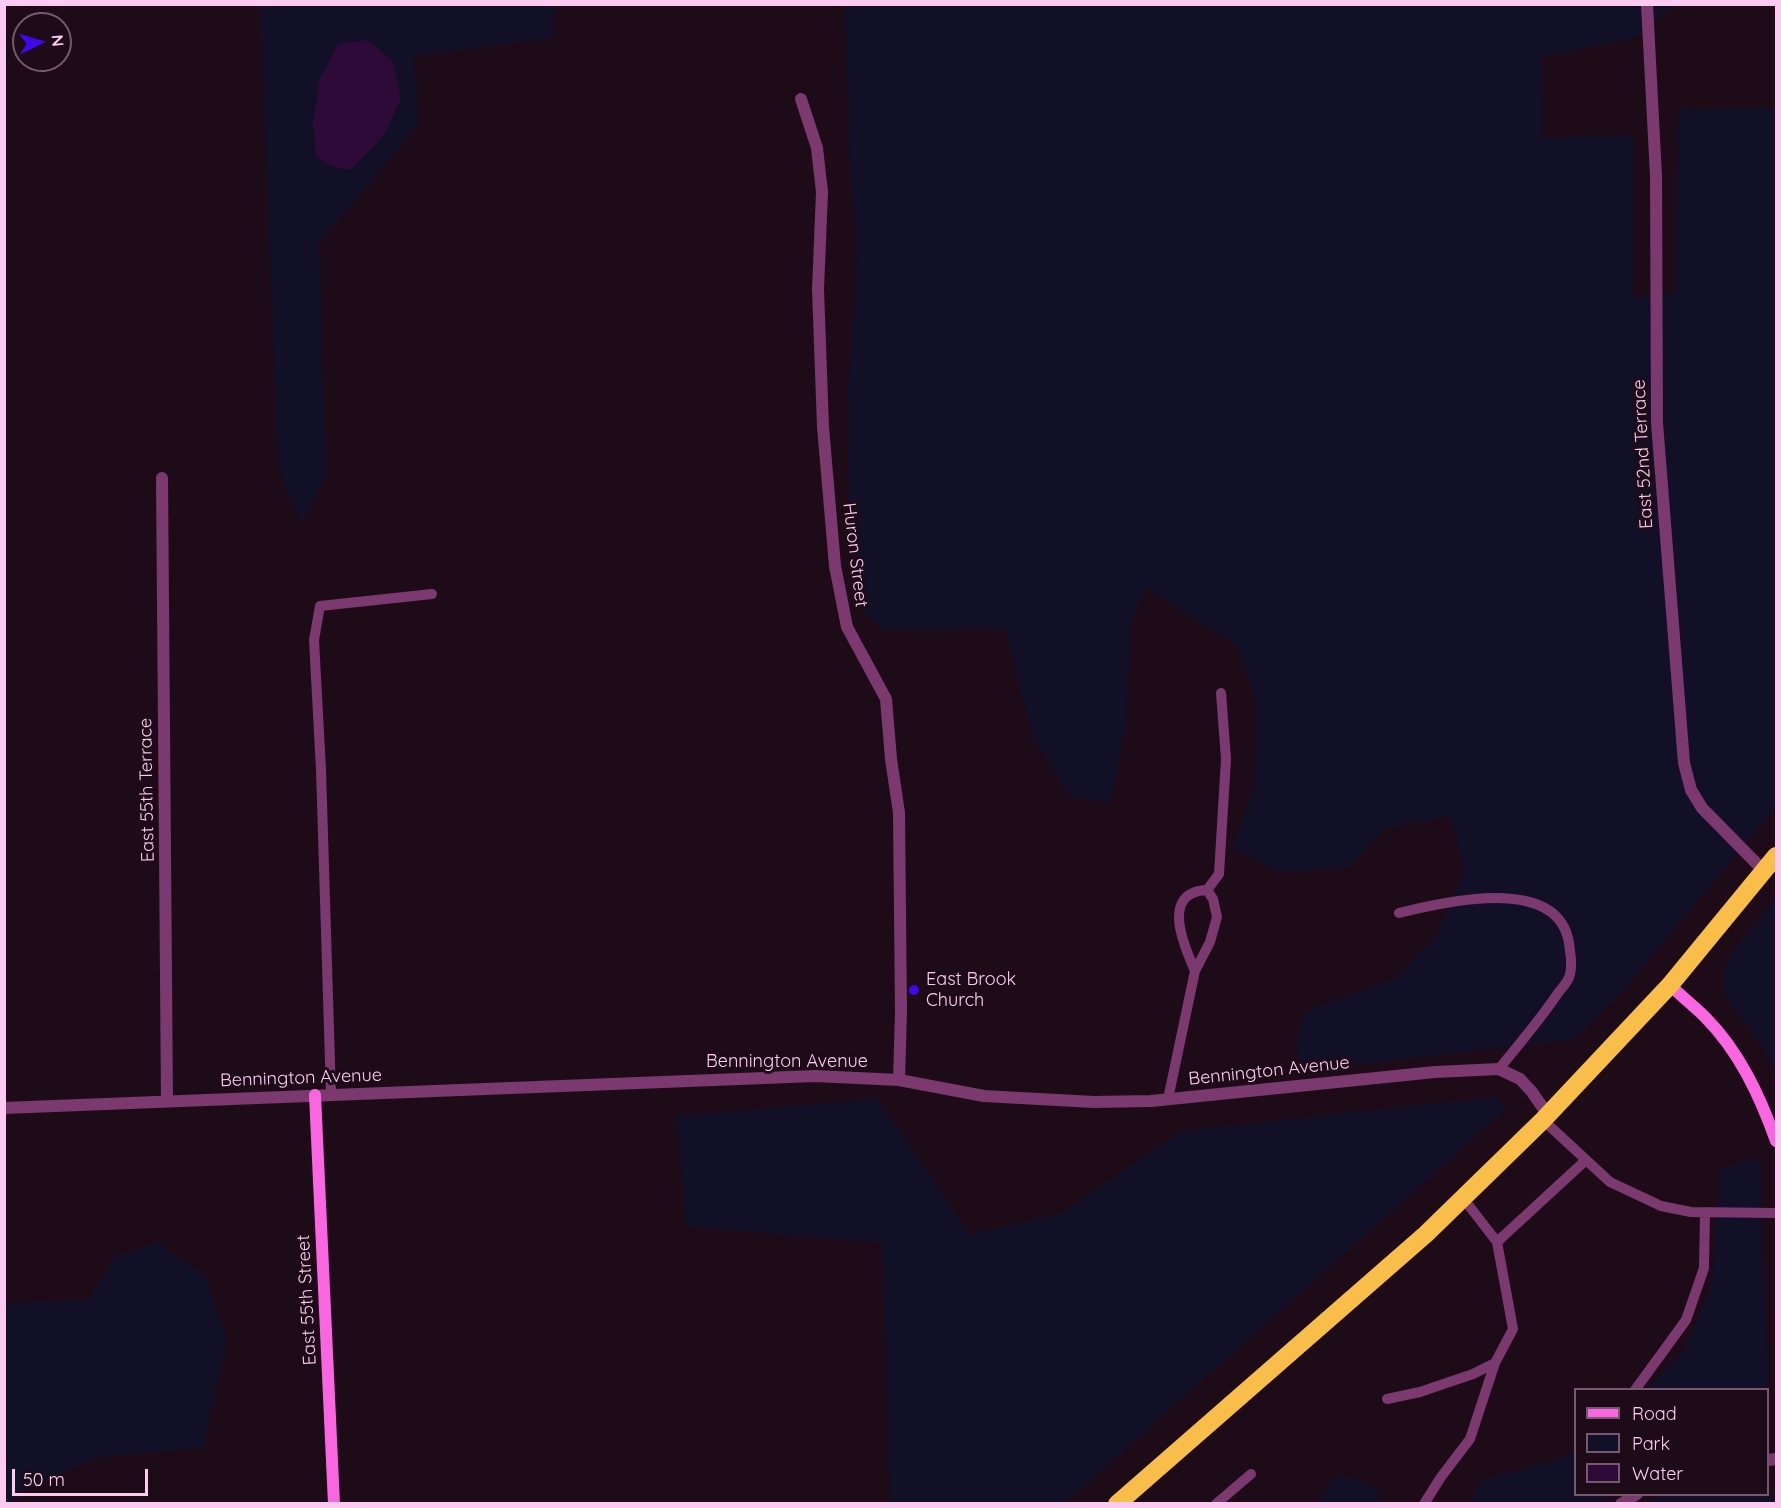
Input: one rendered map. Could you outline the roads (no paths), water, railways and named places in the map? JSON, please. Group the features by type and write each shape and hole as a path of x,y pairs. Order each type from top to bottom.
{"highway":[{"path":"1117,1503 1426,1234 1546,1118 1670,985 1776,856"}],"street":[{"name":"East 52nd Terrace","path":"1647,4 1656,176 1657,423 1684,763 1692,790 1702,808 1764,871"},
{"name":"Huron Street","path":"801,99 817,148 822,192 818,289 823,427 835,566 846,627 886,699 891,759 899,813 901,1012 899,1080"},
{"name":"East 55th Terrace","path":"162,478 167,1101"},
{"path":"1670,985 1706,1018 1734,1053 1761,1099 1776,1141"},
{"name":"Bennington Avenue","path":"4,1108 815,1076 899,1080 984,1096 1094,1102 1168,1099 1435,1072 1499,1069"},
{"path":"1499,1069 1520,1079 1532,1092 1546,1118"},
{"name":"East 55th Street","path":"315,1095 334,1503"}],"lane":[{"path":"332,1094 321,770 314,640 320,606 432,594"},
{"path":"1207,890 1219,874 1226,759 1221,693"},
{"path":"1195,971 1186,952 1177,919 1183,901 1196,890 1207,890"},
{"path":"1168,1099 1195,971 1210,942 1217,917 1213,899 1207,890"},
{"path":"1399,913 1446,902 1495,898 1522,901 1545,907 1559,918 1568,937 1571,959 1570,976 1540,1019 1499,1069"},
{"path":"1546,1118 1610,1182 1661,1206 1691,1212 1776,1213"},
{"path":"1497,1242 1586,1160"},
{"path":"1424,1503 1470,1439 1495,1363 1513,1329 1497,1242 1463,1198"},
{"path":"1636,1388 1686,1320 1704,1268 1705,1212"},
{"path":"1387,1399 1420,1392 1473,1374 1495,1363"},
{"path":"1216,1503 1251,1474"}],"water":[{"path":"368,40 393,62 401,99 384,135 351,170 331,166 316,156 313,122 320,79 338,44"}],"place":[{"name":"East Brook Church","path":"914,990"}]}
